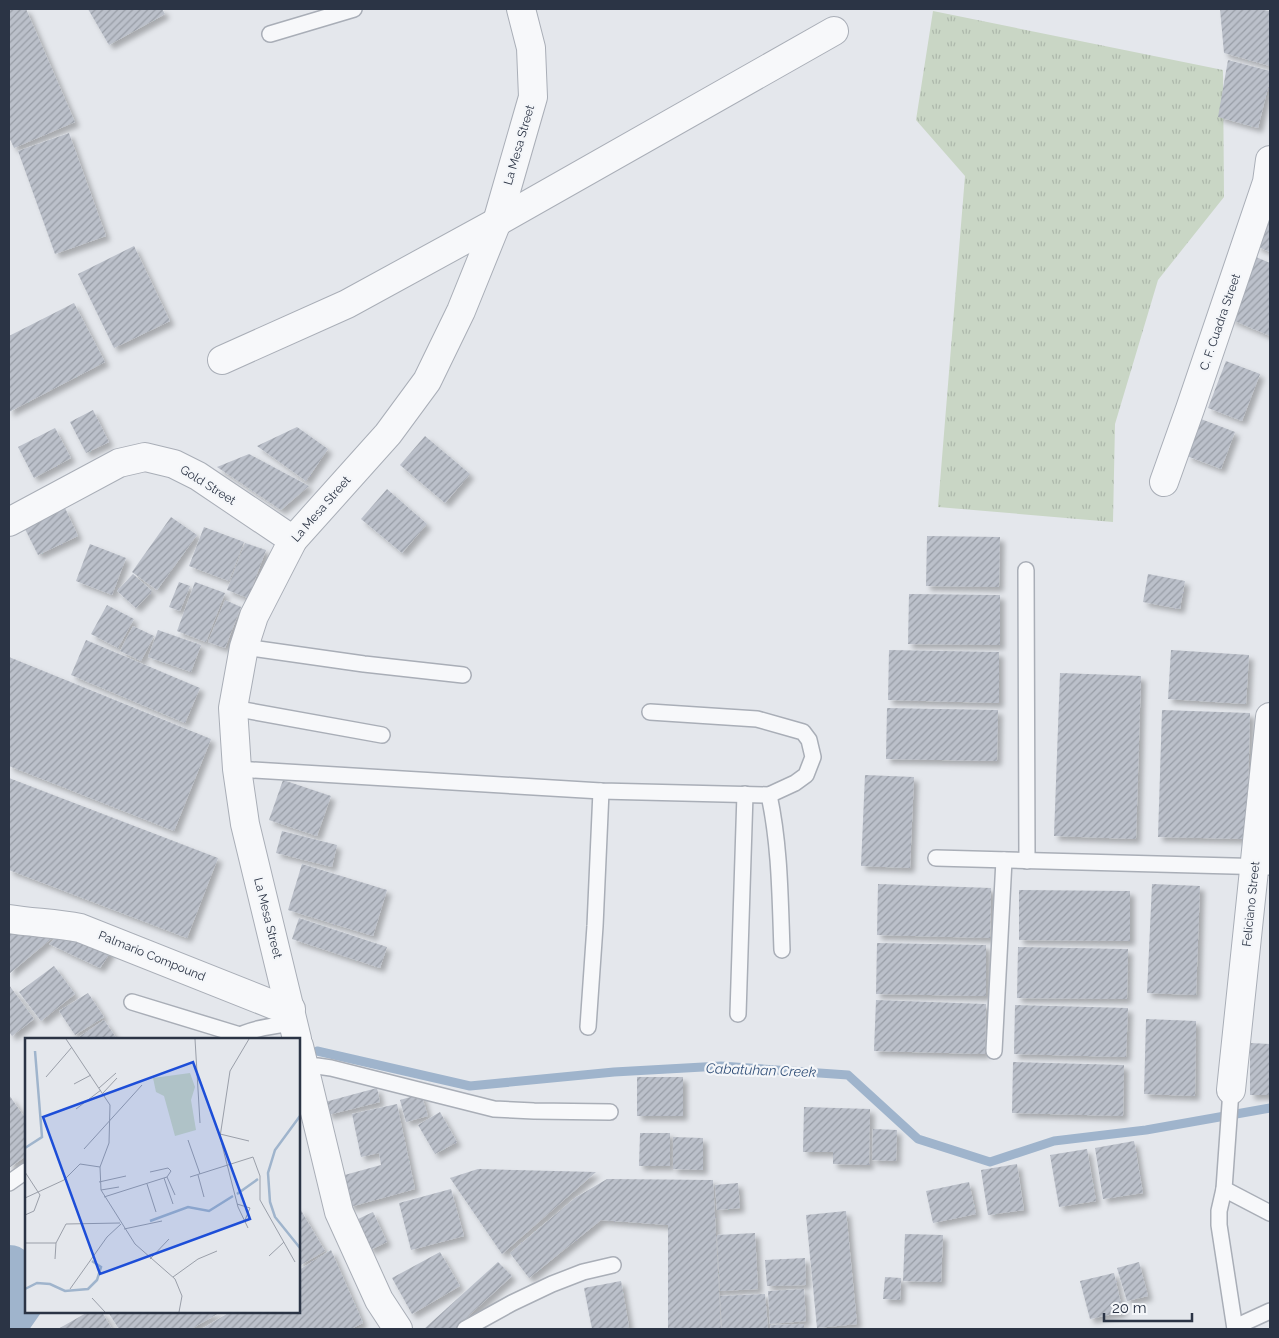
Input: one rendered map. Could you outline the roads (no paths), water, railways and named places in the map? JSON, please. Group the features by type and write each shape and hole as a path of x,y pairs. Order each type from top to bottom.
{"street":[{"name":"La Mesa Street","path":"297,1038 245,824 237,768 233,708 244,647 254,616 293,540 388,434 427,381 461,311 497,222 534,97 530,48 521,9"},
{"path":"222,360 347,304 497,222 834,31"},
{"name":"C. F. Cuadra Street","path":"1164,482 1264,191 1270,160"},
{"name":"Gold Street","path":"9,522 119,463 145,457 174,464 198,476 293,540"},
{"name":"Feliciano Street","path":"1231,1090 1262,867 1270,717"},
{"name":"Palmario Compound","path":"9,919 56,923 80,928 274,1005 297,1038"},
{"name":"La Mesa Street","path":"300,1050 339,1212 379,1300 398,1329"}],"lane":[{"path":"270,34 354,9"},
{"path":"1026,570 1027,861"},
{"path":"244,647 364,664 463,675"},
{"path":"233,708 382,734"},
{"path":"237,768 600,792 769,795 795,783 806,775 813,757 809,740 803,732 757,719 650,712"},
{"path":"588,1027 596,926 600,792"},
{"path":"738,1014 745,794"},
{"path":"769,795 775,823 780,870 782,950"},
{"path":"936,858 1262,867"},
{"path":"994,1051 1004,860"},
{"path":"132,1002 236,1037 262,1028 297,1038"},
{"path":"300,1042 317,1066 494,1109 610,1112"},
{"path":"1231,1090 1224,1189 1219,1211 1219,1224 1236,1328 1270,1311"},
{"path":"9,1183 25,1172"},
{"path":"1224,1189 1270,1213"},
{"path":"465,1329 512,1302 552,1284 583,1272 613,1264"}],"waterway":[{"name":"Cabatuhan Creek","path":"317,1051 470,1086 614,1072 721,1066 848,1075 918,1139 990,1162 1054,1141 1146,1130 1270,1108"},
{"name":"Cabatuhan Creek","path":"9,1271 23,1293 9,1313"}]}
